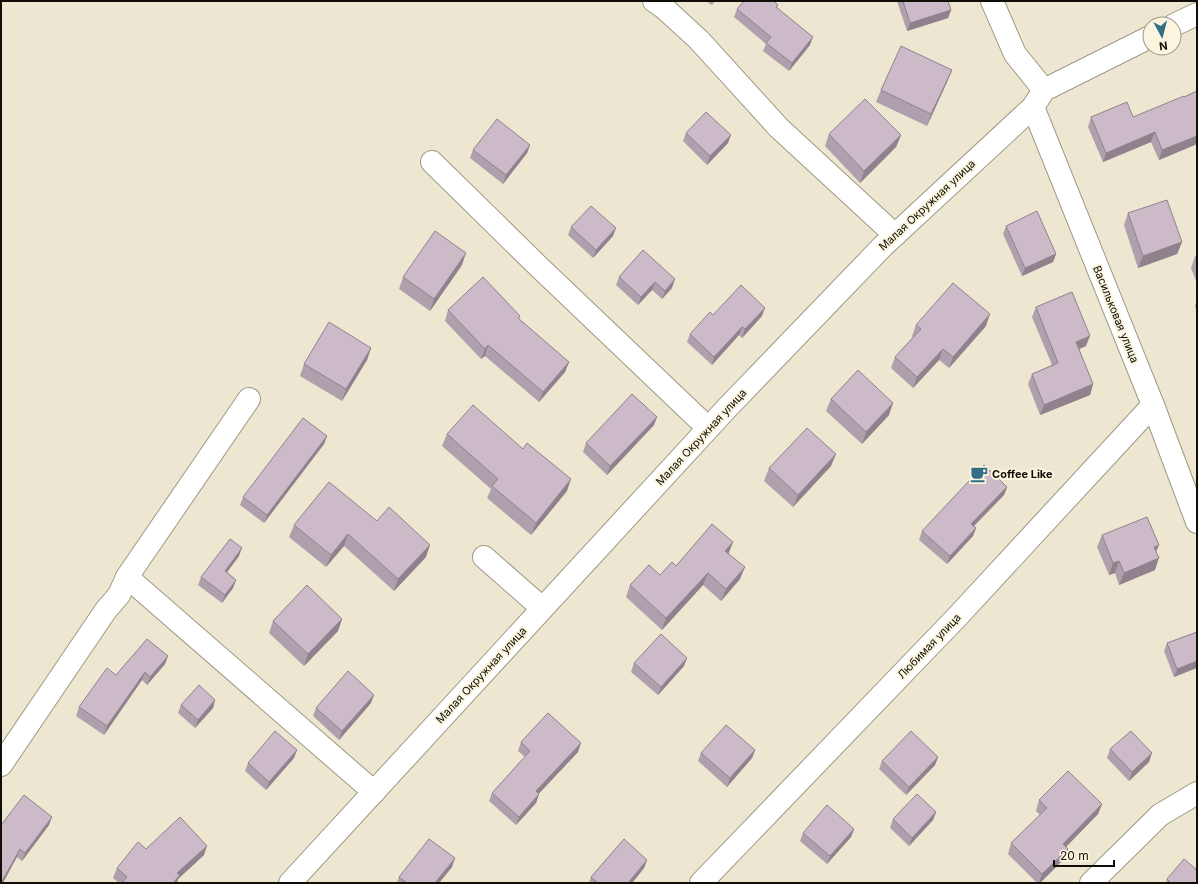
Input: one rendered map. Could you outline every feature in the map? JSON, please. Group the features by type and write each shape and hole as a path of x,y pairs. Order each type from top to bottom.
{"street":[{"path":"654,1 664,8 699,40 779,128 895,235"},
{"name":"Васильковая улица","path":"992,1 1015,54 1039,99 1197,522"},
{"path":"1182,21 1197,14"},
{"name":"Малая Окружная улица","path":"290,883 708,428 883,246 1039,99 1142,41"},
{"path":"432,162 538,266 708,428"},
{"path":"1,765 106,610 119,595 127,577 249,399"},
{"name":"Любимая улица","path":"701,883 957,617 1153,405"},
{"path":"484,557 542,608"},
{"path":"127,577 374,792"},
{"path":"1091,883 1160,815 1197,793"}],"building":[{"path":"744,1 774,1 778,5 776,7 813,37 792,63 766,43 771,37 737,9"},
{"path":"903,1 948,1 951,10 910,23"},
{"path":"901,46 952,70 931,114 881,90"},
{"path":"1197,91 1197,136 1162,150 1155,132 1106,153 1091,117 1127,102 1133,117"},
{"path":"865,99 901,135 864,171 829,134"},
{"path":"706,112 731,135 710,156 686,133"},
{"path":"497,119 530,145 506,175 473,150"},
{"path":"1167,200 1182,242 1143,256 1128,213"},
{"path":"591,206 616,228 596,250 571,227"},
{"path":"1037,211 1056,254 1025,268 1006,226"},
{"path":"435,231 466,253 434,299 403,277"},
{"path":"643,250 675,279 665,291 655,282 641,297 619,277"},
{"path":"483,277 520,316 518,318 569,362 543,392 488,345 485,349 448,310"},
{"path":"953,283 990,314 953,357 943,349 917,377 895,357 921,329 916,325"},
{"path":"741,285 765,308 745,329 742,327 714,357 690,334 710,312 713,315"},
{"path":"1072,292 1090,336 1076,342 1093,384 1044,405 1032,374 1058,363 1036,307"},
{"path":"329,322 371,348 346,389 304,364"},
{"path":"858,370 893,403 866,432 831,399"},
{"path":"632,394 657,417 610,466 586,443"},
{"path":"473,405 523,449 527,443 571,479 536,523 492,486 498,479 447,434"},
{"path":"303,418 327,436 267,515 243,497"},
{"path":"807,428 836,454 798,495 769,468"},
{"path":"984,465 1007,487 971,524 976,528 950,556 922,531"},
{"path":"329,482 377,521 389,507 430,545 398,579 348,534 331,555 294,525"},
{"path":"1147,517 1159,545 1154,547 1159,558 1124,573 1119,561 1113,563 1102,535"},
{"path":"712,524 733,542 725,551 745,567 726,589 708,573 666,618 630,585 649,565 660,575 672,562 676,566"},
{"path":"230,539 242,548 225,571 236,580 225,595 201,577"},
{"path":"307,585 342,619 308,654 273,621"},
{"path":"1197,632 1197,661 1177,669 1167,643"},
{"path":"661,634 687,658 661,687 634,663"},
{"path":"147,639 168,656 150,677 145,672 107,726 79,707 107,668 116,675"},
{"path":"348,671 374,695 342,731 316,708"},
{"path":"199,685 215,700 198,720 181,705"},
{"path":"548,713 581,743 536,791 539,794 519,817 492,793 530,751 521,742"},
{"path":"726,725 755,750 730,778 701,753"},
{"path":"275,731 297,750 269,782 248,763"},
{"path":"911,731 938,757 909,787 882,761"},
{"path":"1131,731 1152,753 1132,772 1110,749"},
{"path":"1068,771 1102,804 1063,844 1068,849 1042,874 1011,843 1047,808 1039,800"},
{"path":"917,794 936,812 912,838 893,819"},
{"path":"24,795 52,817 25,853 20,849 1,883 1,825"},
{"path":"827,805 854,829 830,856 803,833"},
{"path":"180,817 207,846 177,873 180,875 173,883 122,883 127,877 117,868 138,842 146,849"},
{"path":"429,839 455,858 435,883 407,883 399,877"},
{"path":"624,839 647,860 628,883 598,883 591,877"},
{"path":"1184,859 1197,870 1197,883 1171,883 1167,879"}],"place":[{"name":"Coffee Like","path":"979,474"}]}
